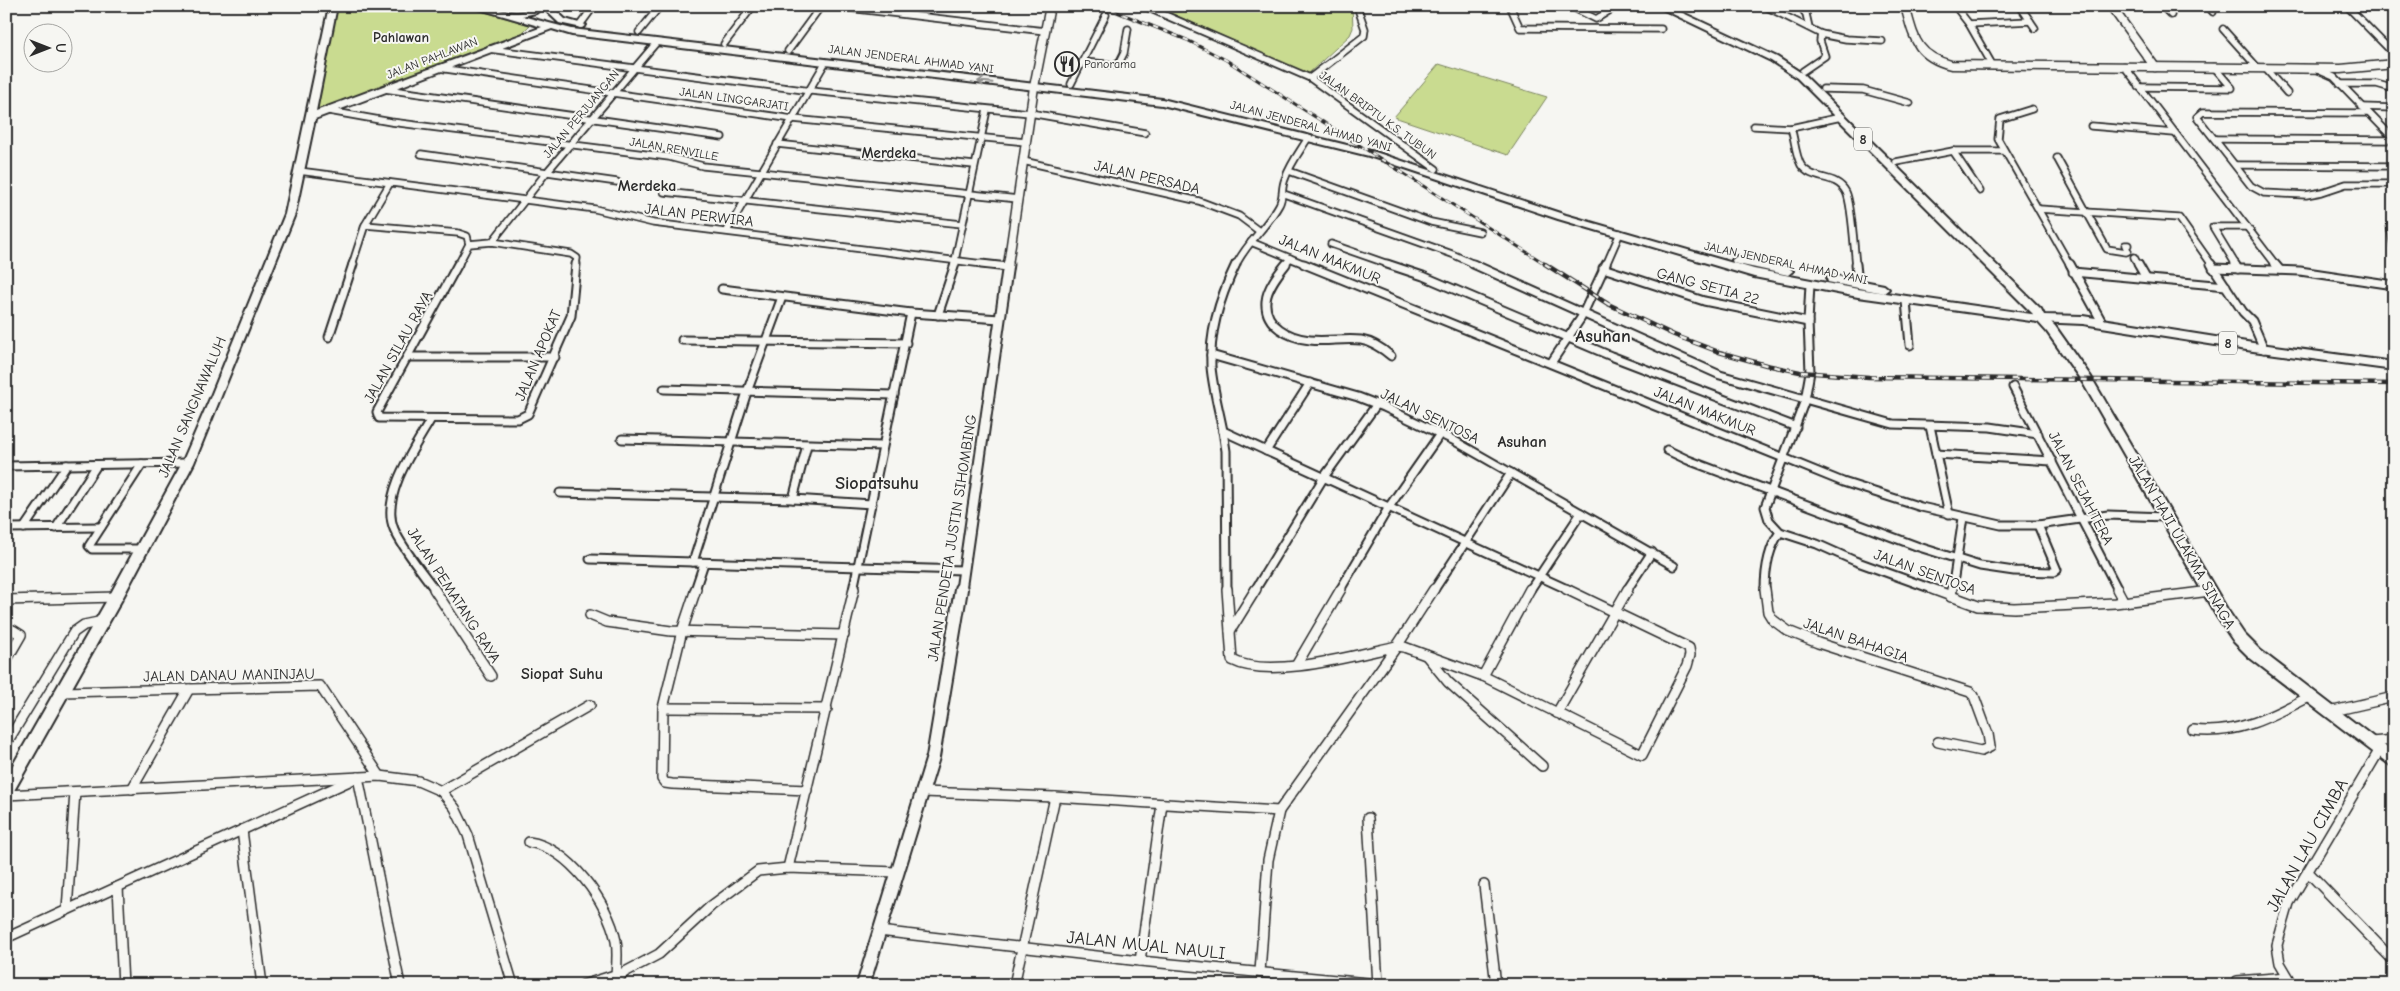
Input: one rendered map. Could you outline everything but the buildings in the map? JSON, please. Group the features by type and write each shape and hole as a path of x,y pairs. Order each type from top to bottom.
{"main road":[{"name":"JALAN SANGNAWALUH","path":"6,791 143,549 188,463 290,214 333,6"},
{"name":"JALAN JENDERAL AHMAD YANI","path":"474,6 572,32 724,44 743,50 788,51 839,61 1163,100"},
{"path":"506,15 526,14 538,6"},
{"path":"546,6 562,21"},
{"name":"8","path":"1660,6 1789,67 2045,318 2102,322 2264,349 2394,366"},
{"name":"8","path":"1671,6 1779,56 1803,71 1823,88 1896,162 2045,318"},
{"name":"JALAN PAHLAWAN","path":"310,117 552,27 562,21"},
{"name":"JALAN JENDERAL AHMAD YANI","path":"562,21 639,32 653,39 743,50 825,63 839,61"},
{"name":"JALAN JENDERAL AHMAD YANI","path":"1035,84 1071,84 1163,100 1360,146 1648,239 1810,284 1906,301 2045,318"},
{"name":"JALAN JENDERAL AHMAD YANI","path":"1204,110 1378,156 1454,183 1620,233 1648,239"},
{"name":"JALAN JENDERAL AHMAD YANI","path":"1733,263 2045,318"},
{"name":"JALAN HAJI ULAKMA SINAGA","path":"2045,318 2087,380 2239,638 2255,654 2394,762"}],"street":[{"path":"580,24 594,6"},
{"path":"639,32 660,6"},
{"path":"724,44 753,6"},
{"path":"788,51 820,6"},
{"path":"831,6 1045,31"},
{"name":"JALAN PENDETA JUSTIN SIHOMBING","path":"863,985 896,872 933,757 964,570 1030,114 1050,6"},
{"name":"JALAN BRIPTU K.S. TUBUN","path":"1144,6 1310,78 1436,169"},
{"path":"1310,78 1364,36 1365,29 1357,6"},
{"path":"1510,6 1519,28 1610,27 1660,29"},
{"path":"1570,6 1596,19 1617,6"},
{"path":"1765,6 1821,34 1846,39 1882,41"},
{"path":"1800,6 1806,14 1809,27"},
{"path":"1905,6 1917,44 1929,59 1951,65 2341,69 2394,64"},
{"path":"1955,6 1969,24 1994,66"},
{"path":"2020,6 2035,28"},
{"path":"2111,6 2156,67"},
{"path":"2162,6 2171,15"},
{"path":"2208,6 2213,12"},
{"path":"2347,6 2394,54"},
{"path":"1606,14 1610,27"},
{"path":"1071,84 1106,15"},
{"path":"1969,24 2030,21"},
{"path":"1083,62 1118,65 1124,53 1128,29"},
{"path":"2223,29 2287,93"},
{"path":"1803,71 1816,64 1825,56 1820,41 1821,34"},
{"name":"JALAN PERJUANGAN","path":"492,242 612,93 635,69 653,39"},
{"path":"489,49 635,69 1030,114 1145,133"},
{"path":"727,231 825,63"},
{"path":"2124,66 2280,270"},
{"path":"2139,87 2232,88 2214,67"},
{"name":"JALAN LINGGARJATI","path":"439,68 793,118 1026,142"},
{"path":"2215,139 2394,139 2390,131 2367,113 2327,73 2311,69"},
{"path":"2340,84 2377,84 2394,89"},
{"path":"1823,88 1863,90 1910,102"},
{"path":"385,89 722,137"},
{"path":"2362,107 2394,108"},
{"path":"2032,109 2000,119 1998,138 2040,209 2102,322"},
{"path":"938,314 956,260 968,194 987,110"},
{"name":"JALAN RENVILLE","path":"329,111 391,122 569,146 669,157 703,166 1018,199"},
{"path":"2367,113 2198,114 2199,122 2215,139 2254,189 2272,194 2314,193 2338,185 2357,183 2394,184"},
{"path":"1754,126 1791,128 1841,117"},
{"path":"2091,126 2174,133"},
{"path":"1791,128 1800,164 1806,171 1839,182 1847,194 1858,284"},
{"path":"1224,431 1615,610 1687,645 1690,650 1687,666 1642,755 1483,676 1425,653 1397,646 1339,660 1253,668 1234,663 1230,653 1224,431 1214,392 1211,355 1214,326 1232,273 1251,242 1266,226 1284,194 1282,186 1289,171 1308,138"},
{"path":"777,144 974,165"},
{"path":"1896,162 1953,151 2004,151"},
{"path":"1953,151 1980,191"},
{"path":"421,154 546,174 617,182"},
{"path":"2056,158 2107,249 2126,252 2128,251 2125,245 2128,245"},
{"name":"JALAN PERSADA","path":"1023,161 1199,202 1222,209 1250,222 1260,232"},
{"path":"2236,165 2394,166"},
{"name":"JALAN PERWIRA","path":"299,171 524,202 595,209 653,223 1008,267"},
{"path":"1289,171 1313,177 1421,218 1462,230 1480,232"},
{"path":"329,337 366,225 390,183"},
{"path":"664,192 962,224"},
{"path":"1284,194 1432,246 1720,375 1893,424 1990,427 2038,434"},
{"path":"2040,209 2179,218 2186,225 2243,312 2252,321 2264,349"},
{"path":"366,225 458,233 467,236 469,244 492,242"},
{"path":"2390,226 2394,247"},
{"path":"2238,269 2213,228 2247,227"},
{"path":"1552,363 1582,313 1620,233"},
{"name":"JALAN APOKAT","path":"492,242 571,254 577,258 574,304 555,356 528,414 522,418 513,419"},
{"name":"JALAN MAKMUR","path":"1251,242 1843,482 1921,507 1963,518 2001,525 2038,525 2108,515 2166,517"},
{"name":"JALAN SILAU RAYA","path":"469,244 377,412 377,416 382,418 513,419"},
{"path":"1331,244 1423,276 1568,338 1740,407 1796,427"},
{"path":"2134,257 2146,278"},
{"path":"1290,258 1278,273 1266,300 1266,310 1271,320 1282,332 1292,337 1316,341 1367,341 1381,347 1391,356"},
{"name":"GANG SETIA 22","path":"1603,268 1704,301 1808,322"},
{"path":"2213,268 2280,270 2394,285"},
{"path":"2073,272 2226,286"},
{"path":"1780,532 1766,513 1765,507 1782,457 1796,427 1805,400 1810,372 1808,322 1810,284"},
{"path":"722,289 911,313 1000,319"},
{"path":"693,562 715,498 747,392 782,297"},
{"path":"1906,301 1910,345"},
{"path":"788,868 844,635 911,313"},
{"path":"682,340 906,343"},
{"name":"JALAN SENTOSA","path":"1211,355 1377,404 1440,434 1674,566"},
{"path":"408,357 555,356"},
{"path":"1266,451 1310,383"},
{"name":"JALAN SEJAHTERA","path":"2013,387 2124,602"},
{"path":"664,389 894,394"},
{"path":"1230,631 1324,477 1377,404"},
{"name":"JALAN PEMATANG RAYA","path":"431,419 399,479 392,500 390,518 394,530 491,676"},
{"path":"1930,426 1949,514"},
{"path":"1297,664 1389,507 1440,434"},
{"path":"622,439 807,446 882,446"},
{"path":"793,499 807,446"},
{"path":"1667,450 1688,460 1919,547 1989,568 2014,571 2054,572 2057,570 2038,525"},
{"path":"1936,454 2052,461"},
{"path":"6,466 188,463"},
{"path":"142,464 90,546 92,549 143,549"},
{"path":"24,528 67,465"},
{"path":"56,528 98,465"},
{"path":"1260,972 1268,860 1279,811 1397,646 1511,473"},
{"path":"560,493 793,499 872,504"},
{"path":"1483,676 1538,575 1581,513"},
{"path":"1950,597 1963,518"},
{"path":"6,528 101,527"},
{"name":"JALAN SENTOSA","path":"1780,532 1817,544 1855,561 1978,606 2014,608 2124,602 2210,591"},
{"name":"JALAN BAHAGIA","path":"1780,532 1769,550 1766,568 1768,611 1772,619 1797,635 1965,690 1974,696 1988,734 1990,747 1981,751 1938,742"},
{"path":"1557,713 1615,610 1652,552"},
{"path":"590,559 964,570"},
{"path":"704,563 682,631 663,708 661,777 664,783 807,790"},
{"path":"6,600 116,597"},
{"path":"590,615 597,621 611,625 682,631 766,635 844,635"},
{"path":"6,744 74,632 84,625 103,621"},
{"path":"6,631 13,630 21,634 6,661"},
{"path":"1425,653 1448,682 1542,766"},
{"name":"JALAN DANAU MANINJAU","path":"62,692 320,686 380,776"},
{"path":"132,789 189,689"},
{"path":"2193,730 2212,733 2260,722 2309,697"},
{"path":"2329,712 2394,698"},
{"path":"441,791 590,705"},
{"path":"663,708 827,709"},
{"path":"2374,746 2394,740"},
{"name":"JALAN LAU CIMBA","path":"2290,981 2279,959 2276,940 2289,903 2309,873 2374,746"},
{"path":"6,795 380,776 418,781 441,791 455,808 468,835 513,985"},
{"path":"6,938 358,777"},
{"path":"358,777 400,985"},
{"path":"67,910 75,792"},
{"path":"923,792 1055,797 1279,811"},
{"path":"1014,985 1055,797"},
{"path":"1140,961 1162,804"},
{"path":"1368,818 1378,984"},
{"path":"242,830 262,985"},
{"path":"529,842 548,846 569,862 597,898 606,912 616,939 621,974"},
{"path":"583,985 621,974 659,954 711,906 751,875 765,869 788,868 896,872"},
{"path":"2309,873 2394,961"},
{"path":"1484,886 1496,985"},
{"path":"118,887 123,985"},
{"name":"JALAN MUAL NAULI","path":"879,931 1140,961 1378,984 1410,985"},
{"path":"611,985 621,974"},
{"path":"2235,985 2237,981 2252,978 2290,981"}],"green space":[{"path":"338,6 464,6 530,25 522,33 322,110 317,109"},
{"path":"1155,6 1352,6 1353,28 1350,35 1308,74"},
{"path":"1439,64 1547,97 1508,155 1394,117"}],"waterway":[{"path":"6,10 14,6"}],"railway":[{"path":"1102,6 1187,40 1226,60 1547,265"},
{"path":"1545,264 1608,304 1674,335 1719,352 1800,372 1869,377 2394,384"}],"place":[{"name":"Panorama","path":"1067,64"}],"district":[{"name":"Pahlawan","path":"401,37"},
{"name":"Merdeka","path":"889,153"},
{"name":"Merdeka","path":"647,185"},
{"name":"Asuhan","path":"1603,336"},
{"name":"Asuhan","path":"1522,441"},
{"name":"Siopatsuhu","path":"877,483"},
{"name":"Siopat Suhu","path":"562,673"}]}
